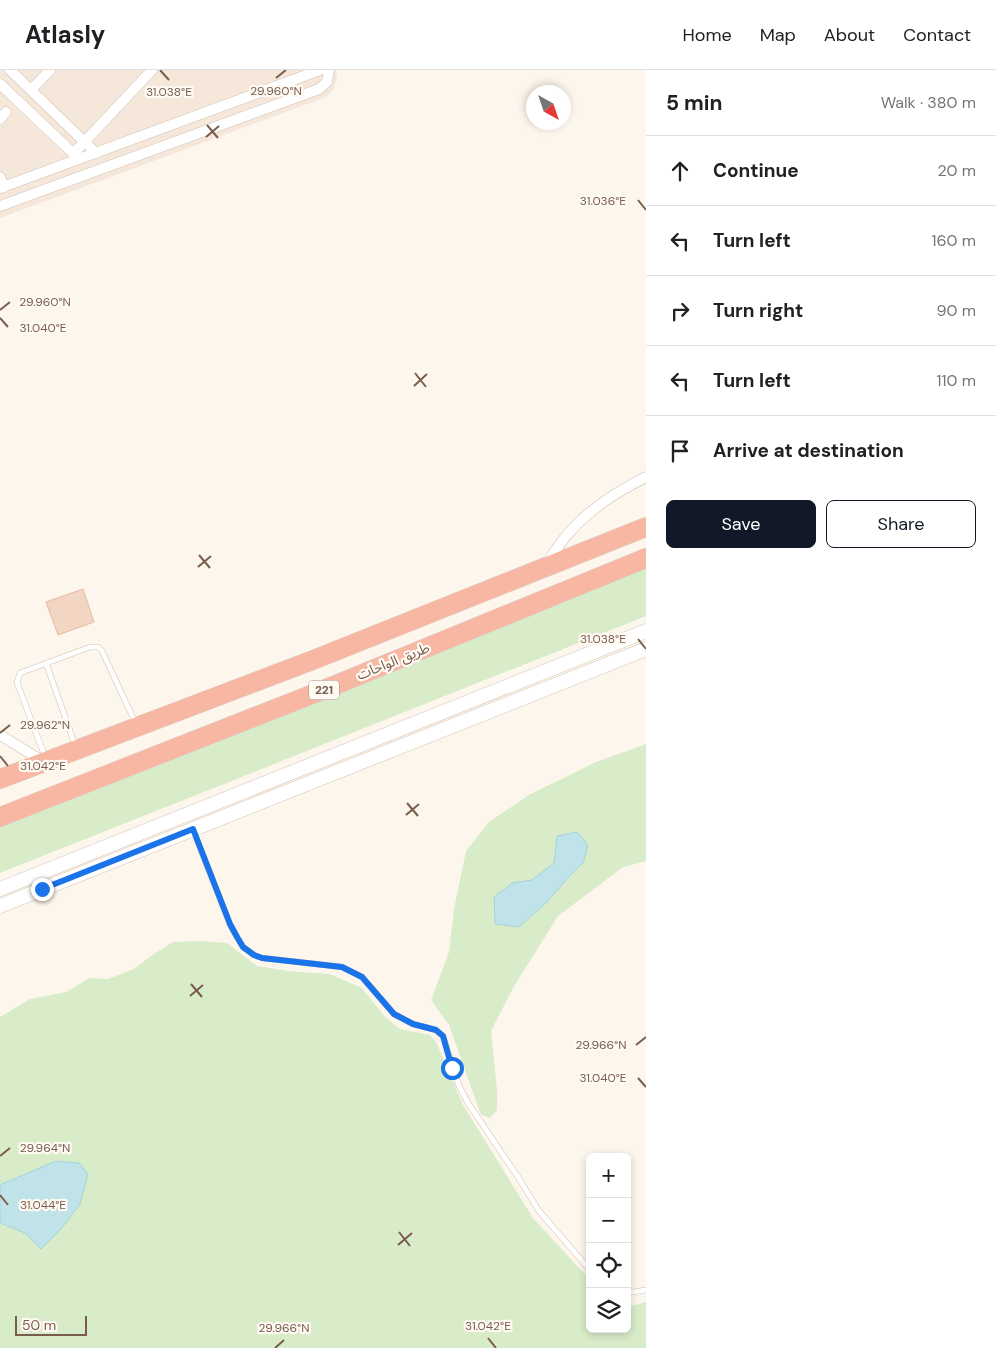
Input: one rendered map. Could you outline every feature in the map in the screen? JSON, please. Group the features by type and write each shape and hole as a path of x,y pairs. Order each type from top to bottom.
{"highway":[{"name":"221","path":"0,779 543,569 646,527"},
{"name":"طريق الواحات","path":"0,817 323,690 646,558"}],"street":[{"path":"10,70 96,153"},
{"path":"31,90 50,70"},
{"path":"76,156 84,142 152,70"},
{"path":"1,184 76,156 96,153 320,70"},
{"path":"0,206 319,88 327,82 329,70"},
{"path":"0,84 76,156"},
{"path":"543,569 567,535 584,519 615,496 646,477"},
{"path":"0,889 646,631"},
{"path":"0,906 646,649"},
{"path":"441,713 448,728"},
{"path":"0,735 46,762"},
{"path":"36,875 42,889"}],"lane":[{"path":"46,762 17,683 20,673 46,663 93,646 100,648 137,727"},
{"path":"46,663 76,751"},
{"path":"193,829 230,924 243,947 262,958 342,967 362,977 394,1014 413,1024 436,1030 443,1036 459,1086 468,1103 518,1177 538,1212 586,1266"},
{"path":"631,1292 646,1290"}],"shaded area":[{"path":"0,70 336,70 337,78 334,89 326,97 0,218"}],"green space":[{"path":"646,567 646,616 0,873 0,823"},
{"path":"646,744 646,861 623,867 558,916 513,988 491,1031 497,1110 490,1118 481,1115 449,1025 431,1000 449,952 454,909 466,851 489,822 529,795 596,762"},
{"path":"201,941 227,943 257,966 288,971 330,974 362,988 385,1017 400,1029 430,1035 437,1044 463,1105 533,1218 586,1276 586,1333 631,1333 631,1306 646,1302 646,1348 0,1348 0,1017 30,999 66,992 90,978 108,979 134,969 173,942"}],"water":[{"path":"577,832 588,845 583,863 546,903 519,927 495,924 494,897 512,883 532,880 554,863 557,836"},
{"path":"56,1161 79,1163 88,1174 80,1204 61,1229 41,1249 25,1233 0,1223 0,1185"}],"building":[{"path":"83,589 94,622 58,635 46,602"}],"route":[{"path":"42,889 193,829 230,924 243,947 262,958 342,967 362,977 394,1014 413,1024 436,1030 443,1036 452,1068"}]}
